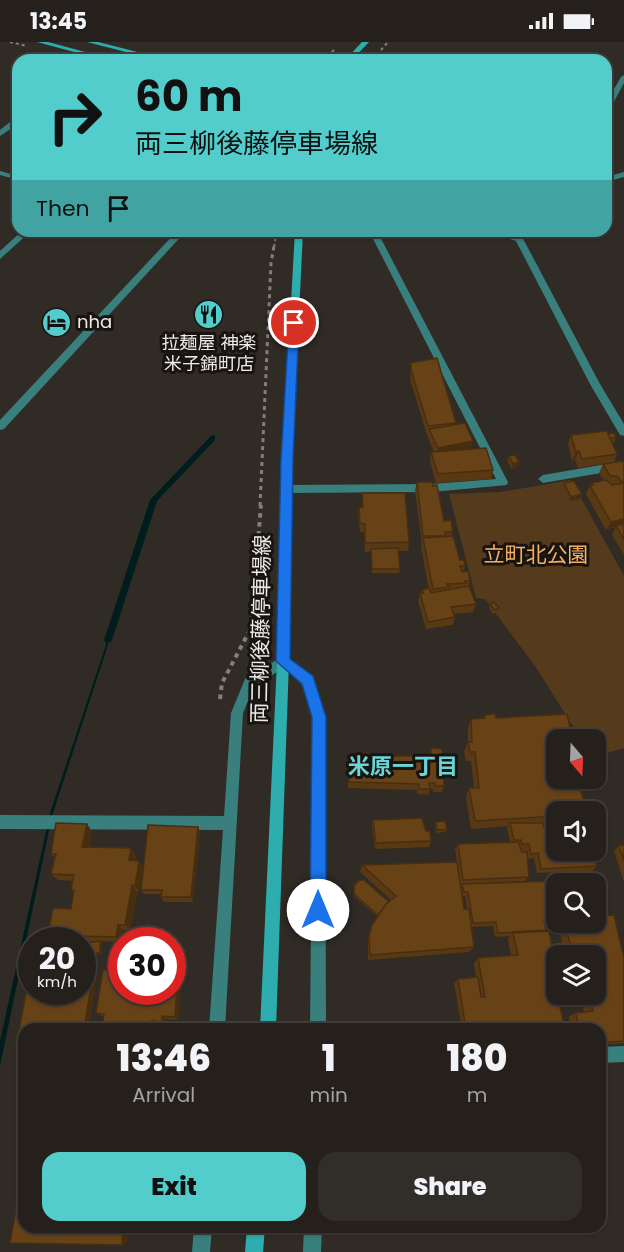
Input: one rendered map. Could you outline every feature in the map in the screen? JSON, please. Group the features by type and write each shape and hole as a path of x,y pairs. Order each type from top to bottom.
{"main road":[{"path":"40,42 81,54"},
{"path":"90,42 141,54"},
{"path":"354,54 366,42"},
{"name":"両三柳後藤停車場線","path":"268,1023 283,661 286,489 299,237"},
{"path":"254,1252 256,1233"}],"street":[{"path":"612,98 624,77"},
{"path":"0,134 12,125"},
{"path":"0,256 21,237"},
{"path":"0,426 176,237"},
{"path":"286,489 432,488 503,482 376,237"},
{"path":"518,237 595,384 624,432"},
{"path":"543,479 624,465"},
{"path":"217,1023 237,713 249,683 283,661 308,681 319,717 318,1023"},
{"path":"0,822 231,823"},
{"path":"606,1055 624,1054"},
{"path":"201,1252 203,1233"},
{"path":"312,1252 313,1233"}],"path":[{"path":"220,706 222,683 251,628 259,540 271,263 276,237"}],"green space":[{"name":"立町北公園","path":"571,480 624,576 624,748 606,753 606,729 575,729 535,666 485,599 476,598 449,494 500,492"}],"water":[{"path":"110,630 108,645 52,816 29,927 25,927 50,813 106,645"},
{"path":"18,959 18,979 0,1066 0,1041"}],"building":[{"path":"437,358 456,423 428,426 411,370 411,363"},
{"path":"465,423 473,441 438,448 429,429"},
{"path":"607,431 617,454 582,459 579,451 576,452 571,435"},
{"path":"614,433 616,438 610,438 608,434"},
{"path":"486,448 493,470 438,474 431,452"},
{"path":"515,455 519,462 513,464 509,456"},
{"path":"624,461 624,482 617,476 610,476 603,464"},
{"path":"606,480 612,485 624,483 624,519 611,522 590,486 593,485 591,483"},
{"path":"574,481 582,494 571,497 564,483"},
{"path":"417,482 432,482 433,486 437,485 444,521 451,520 453,532 445,532 446,536 423,536"},
{"path":"362,493 405,493 409,542 365,543 365,524 360,523 359,508 363,507"},
{"path":"624,524 624,539 616,526"},
{"path":"453,536 460,560 464,560 465,566 460,566 462,572 468,571 470,581 447,584 449,587 433,589 423,538"},
{"path":"398,548 400,569 372,569 371,549"},
{"path":"469,586 476,604 451,607 455,617 428,622 420,593 423,593 422,590 429,588 431,593"},
{"path":"494,602 499,608 495,610 490,604"},
{"path":"495,714 496,718 567,714 570,729 546,729 546,789 581,789 583,801 546,801 546,817 475,821 469,788 479,788 475,752 470,752 468,742 472,742 471,719 485,718 485,715"},
{"path":"431,748 442,749 444,786 429,783 430,789 419,789 419,784 349,782 349,755 368,752 368,756 431,756"},
{"path":"422,818 426,831 430,831 431,841 376,843 373,820"},
{"path":"445,821 447,830 437,830 436,822"},
{"path":"56,823 87,824 82,847 131,848 129,860 139,861 125,925 108,927 108,937 96,936 96,927 49,927 53,908 71,909 74,890 71,890 74,875 51,874 56,854 51,854"},
{"path":"510,823 543,823 546,827 546,861 596,861 597,866 541,869 538,853 531,854 529,844 522,844 521,840 514,840"},
{"path":"148,825 198,827 191,897 161,897 162,890 141,890"},
{"path":"518,842 522,852 527,852 529,877 463,880 458,844"},
{"path":"624,845 624,860 619,846"},
{"path":"457,862 464,909 469,909 474,947 370,955 369,935 372,925 386,904 396,896 362,865"},
{"path":"359,880 364,880 389,902 378,915 354,894 354,886"},
{"path":"546,881 546,920 544,920 546,930 498,933 496,922 473,923 468,892 464,892 462,884"},
{"path":"606,915 614,915 624,958 624,1041 606,1042 606,1023 578,1023 576,1013 593,1011 592,1005 606,1005 606,945 570,945 567,933 606,933"},
{"path":"546,931 549,933 552,945 546,945 546,1005 559,1005 564,1023 465,1023 458,979 478,977 481,997 485,997 478,958 518,955 513,933"},
{"path":"100,941 100,952 96,953 96,942"},
{"path":"103,970 108,970 108,1005 176,1005 175,1017 162,1016 162,1022 151,1021 150,1023 103,1023 104,1014 96,1013"},
{"path":"24,1005 88,1005 85,1023 20,1023"},
{"path":"18,1198 18,1233 123,1233 122,1245 10,1243"}],"waterway":[{"path":"108,640 154,500 213,438"}],"place":[{"name":"拉麺屋 神楽 米子錦町店","path":"209,314"},
{"name":"nha","path":"56,322"}],"district":[{"name":"米原一丁目","path":"403,766"}],"route":[{"path":"294,323 287,460 283,661 308,681 319,717 318,910"}]}
